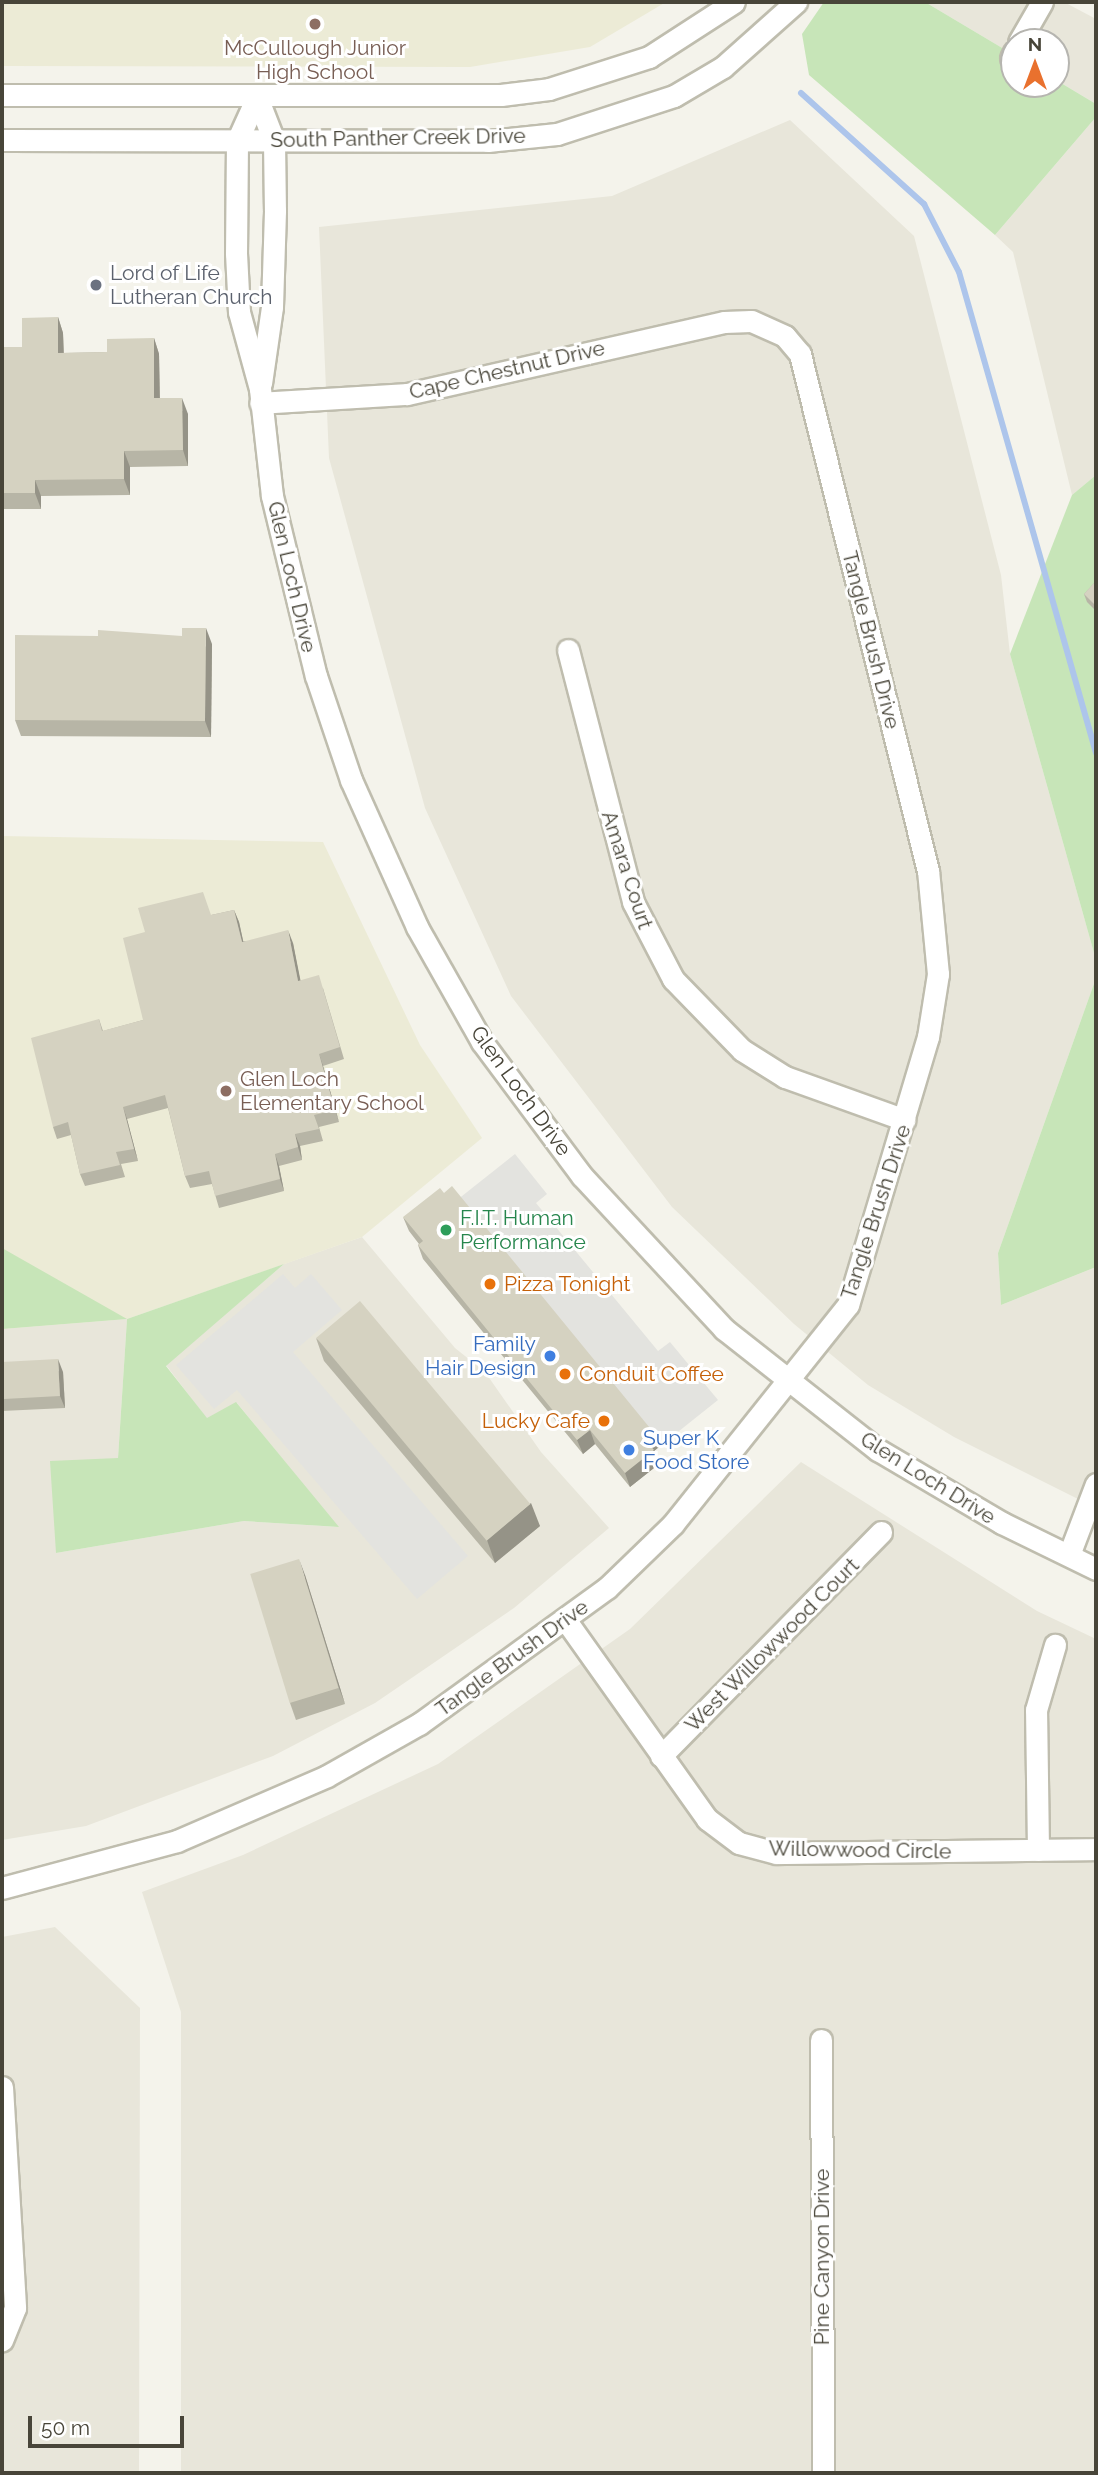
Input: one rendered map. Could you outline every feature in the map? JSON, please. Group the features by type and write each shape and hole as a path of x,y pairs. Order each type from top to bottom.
{"street":[{"name":"South Panther Creek Drive","path":"2,95 257,97 549,89 649,57 734,2"},
{"name":"South Panther Creek Drive","path":"2,140 488,141 619,119 723,67 796,2"},
{"path":"1028,28 1042,2"},
{"name":"Glen Loch Drive","path":"257,97 237,141 239,312 260,396 272,496 316,676 351,780 417,927 482,1042 582,1176 690,1297 790,1383 935,1487 1096,1569"},
{"name":"Glen Loch Drive","path":"257,97 274,141 274,282 260,396"},
{"name":"Cape Chestnut Drive","path":"260,396 406,394 751,321"},
{"name":"Tangle Brush Drive","path":"2,1888 177,1841 327,1776 419,1724 567,1622 673,1524 790,1383 848,1305 905,1120 938,974 928,871 800,354 785,336 751,321"},
{"name":"Amara Court","path":"568,650 625,878 673,979 742,1050 785,1077 905,1120"},
{"path":"1069,1555 1096,1485"},
{"name":"West Willowwood Court","path":"661,1756 881,1532"},
{"name":"Willowwood Circle","path":"567,1622 707,1819 739,1843 776,1853 1096,1849"},
{"path":"1038,1850 1036,1710 1055,1645"},
{"name":"Pine Canyon Drive","path":"821,2040 823,2473"},
{"path":"2,2087 15,2308 2,2341"}],"shaded area":[{"name":"McCullough Junior High School","path":"2,2 666,2 590,47 470,67 2,66"},
{"path":"925,2 1064,2 1096,19 1096,104 1070,88 1070,28 1000,28 1000,47"},
{"path":"1096,117 1096,475 1072,495 1013,252 995,235"},
{"path":"790,120 914,236 1001,575 1010,654 1096,960 1096,978 998,1253 1001,1305 1096,1267 1096,1508 954,1437 868,1385 794,1324 672,1207 511,996 425,808 329,458 319,227 612,196"},
{"name":"Glen Loch Elementary School","path":"2,836 323,842 420,1045 482,1138 362,1237 127,1319 2,1329"},
{"path":"515,1154 547,1194 536,1203 658,1351 670,1342 718,1400 659,1447 457,1200"},
{"path":"362,1237 455,1348 485,1372 541,1452 609,1528 514,1608 375,1703 273,1756 86,1826 2,1840 2,1329 127,1319 118,1458 56,1553 244,1521 338,1527 237,1403 207,1419 166,1365 284,1264"},
{"path":"283,1274 295,1288 311,1274 342,1310 293,1352 468,1556 417,1599 237,1390 214,1409 176,1365"},
{"path":"801,1462 1037,1611 1096,1639 1096,2473 181,2473 181,2012 142,1892 243,1855 438,1764 630,1629"},
{"path":"55,1927 140,2008 139,2473 2,2473 2,1937"}],"green space":[{"path":"824,2 925,2 1000,47 1000,98 1070,98 1070,88 1096,104 1096,117 995,235 809,75 802,34"},
{"path":"1096,475 1096,960 1010,654 1072,495"},
{"path":"1096,978 1096,1267 1001,1305 998,1253"},
{"path":"2,1248 127,1319 2,1329"},
{"path":"284,1264 166,1366 207,1418 236,1402 339,1527 244,1521 56,1553 50,1461 118,1458 127,1319"}],"building":[{"path":"58,317 58,353 107,352 107,339 154,338 154,398 182,398 183,450 124,451 124,479 35,480 35,493 2,493 2,347 22,347 22,318"},
{"path":"1096,581 1096,606 1084,594"},
{"path":"182,628 206,628 205,721 15,720 15,635 98,636 98,630 182,636"},
{"path":"203,892 211,915 234,910 242,942 288,930 298,981 319,975 340,1047 319,1054 335,1110 314,1115 319,1129 295,1134 298,1147 275,1154 280,1179 215,1196 209,1171 185,1176 165,1095 123,1107 134,1149 116,1152 120,1165 80,1174 68,1122 53,1127 31,1038 99,1019 102,1031 143,1020 123,938 145,932 138,908"},
{"path":"452,1186 654,1433 646,1440 654,1450 625,1473 590,1430 577,1440 418,1245 423,1241 403,1217 440,1188 444,1193"},
{"path":"360,1301 530,1504 487,1541 316,1338"},
{"path":"58,1359 60,1396 4,1399 2,1362"},
{"path":"299,1559 338,1688 290,1703 250,1574"}],"waterway":[{"path":"801,93 924,204 959,272 1096,753"}],"place":[{"name":"McCullough Junior High School","path":"315,24"},
{"name":"Lord of Life Lutheran Church","path":"96,285"},
{"name":"Glen Loch Elementary School","path":"226,1091"},
{"name":"F.I.T. Human Performance","path":"446,1230"},
{"name":"Pizza Tonight","path":"490,1284"},
{"name":"Family Hair Design","path":"550,1356"},
{"name":"Conduit Coffee","path":"565,1374"},
{"name":"Lucky Cafe","path":"604,1421"},
{"name":"Super K Food Store","path":"629,1450"}]}
